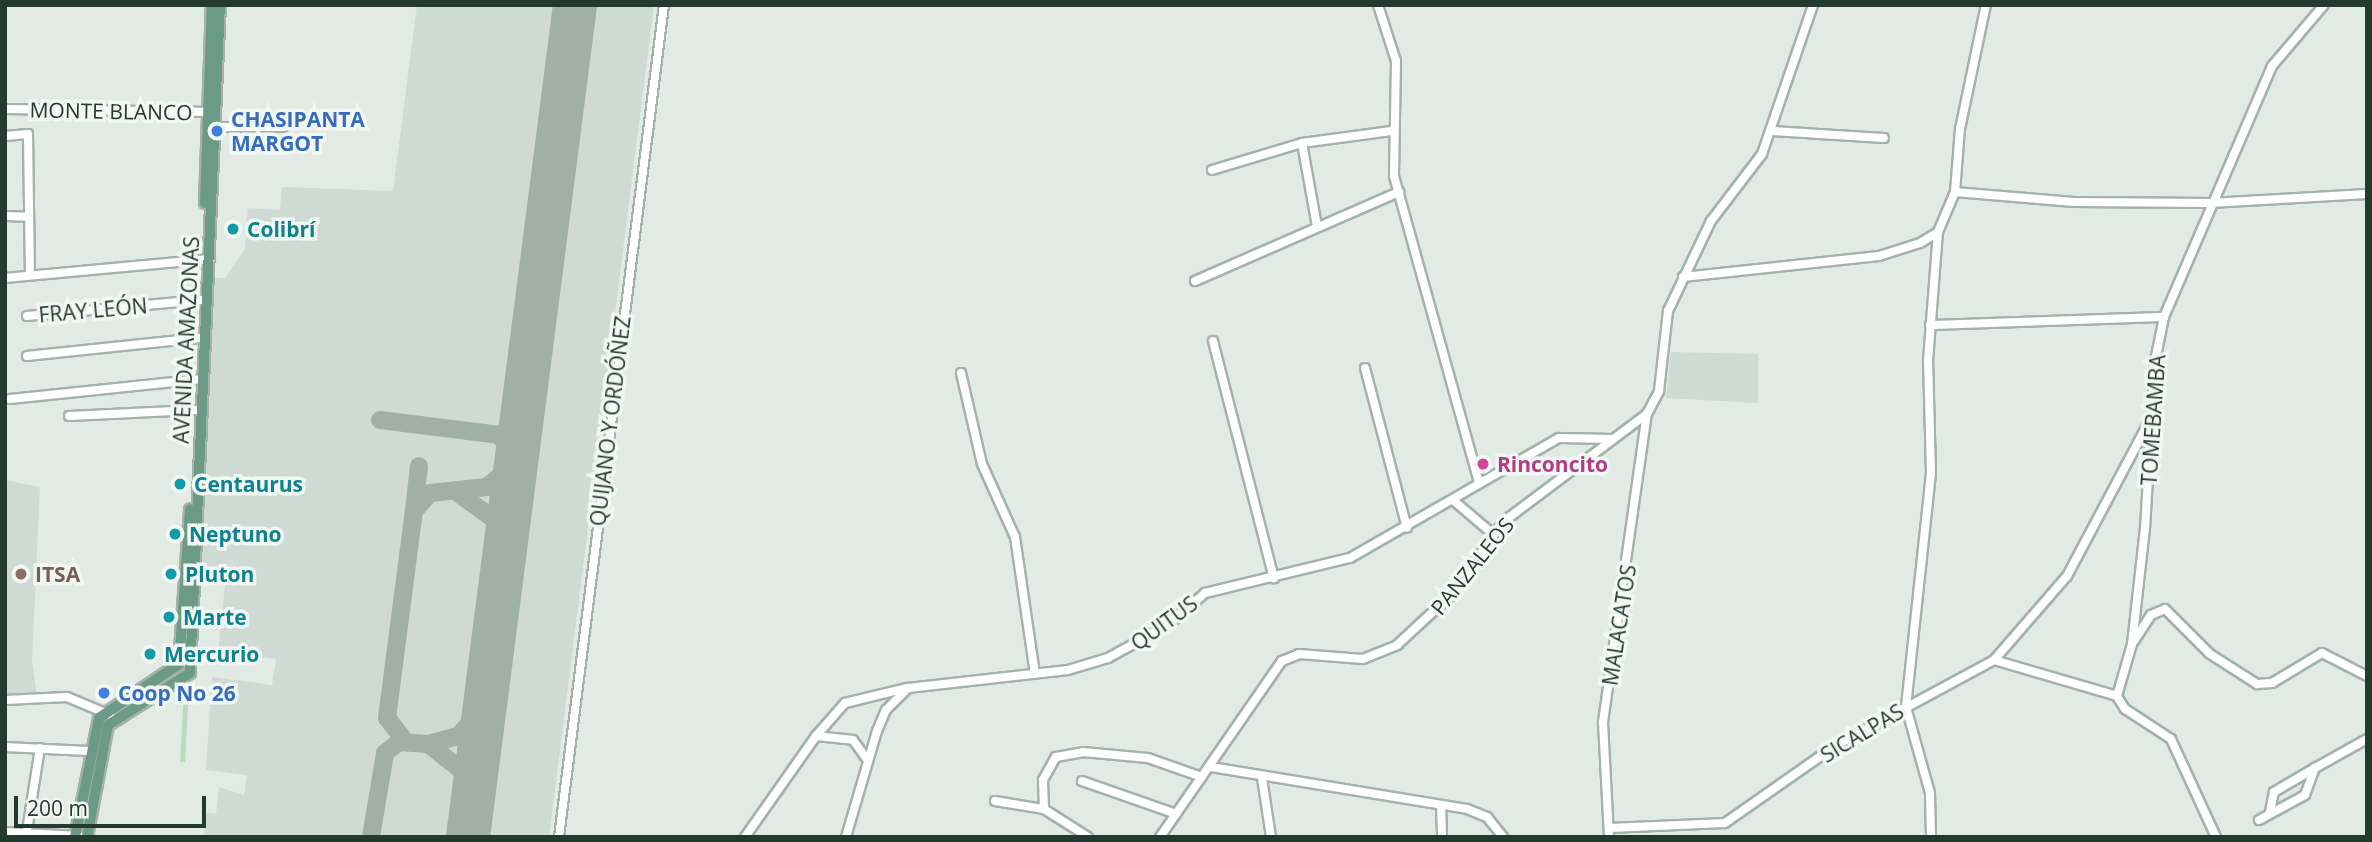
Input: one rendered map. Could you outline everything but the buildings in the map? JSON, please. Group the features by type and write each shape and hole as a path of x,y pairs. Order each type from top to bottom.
{"main road":[{"name":"AVENIDA AMAZONAS","path":"174,686 190,673 195,411 200,379 201,300 216,127 213,112 212,5"},
{"name":"AVENIDA AMAZONAS","path":"166,675 179,664 194,513 220,5"},
{"path":"79,836 88,751 109,714 166,675 174,686 109,714"},
{"path":"79,836 109,714"}],"street":[{"name":"QUIJANO Y ORDÓÑEZ","path":"559,837 664,5"},
{"path":"1378,5 1396,61 1391,131 1399,192 1479,483"},
{"name":"MALACATOS","path":"1609,832 1603,722 1647,414 1659,391 1668,311 1711,221 1772,131 1813,5"},
{"path":"1931,837 1930,793 1906,707 1931,473 1930,325 1938,232 1955,192 1960,130 1986,5"},
{"name":"TOMEBAMBA","path":"2117,696 2132,644 2152,417 2164,317 2210,203 2272,66 2324,5"},
{"name":"MONTE BLANCO","path":"5,109 213,112"},
{"path":"216,127 284,127"},
{"path":"1212,170 1302,143 1391,131"},
{"path":"1772,131 1884,138"},
{"path":"5,136 28,134 30,274"},
{"path":"1302,143 1317,226"},
{"path":"1195,281 1399,192"},
{"path":"1955,192 2074,202 2210,203 2367,194"},
{"path":"5,216 29,217"},
{"path":"1683,277 1879,256 1938,232"},
{"path":"5,278 206,259"},
{"name":"FRAY LEÓN","path":"27,316 201,300"},
{"path":"1930,325 2164,317"},
{"path":"27,356 199,338"},
{"path":"1213,341 1274,578"},
{"path":"1365,369 1407,528"},
{"path":"961,373 982,464 1015,537 1035,674"},
{"path":"10,399 200,379"},
{"path":"69,416 195,411"},
{"name":"PANZALEOS","path":"1160,837 1282,661 1299,654 1363,659 1397,645 1451,594 1493,534 1647,414"},
{"path":"2152,417 2067,576 1994,660 2117,696 2125,709 2171,739 2216,837"},
{"name":"QUITUS","path":"745,837 816,737 845,703 908,688 1035,674 1108,659 1168,625 1205,593 1350,558 1407,528 1559,438 1612,439"},
{"path":"1453,499 1493,534"},
{"path":"2132,644 2151,615 2165,609 2210,654 2257,684 2272,683 2322,653 2367,676"},
{"name":"SICALPAS","path":"1609,832 1725,822 1906,707 1994,660"},
{"path":"846,837 867,759 886,709 908,688"},
{"path":"5,700 66,697 109,714"},
{"path":"816,737 853,740 867,759"},
{"path":"2270,812 2274,792 2367,739"},
{"path":"5,747 88,751"},
{"path":"27,833 40,748"},
{"path":"1044,809 1044,780 1065,753 1148,758 1202,778"},
{"path":"1211,767 1262,778 1441,805 1486,816 1503,837"},
{"path":"2259,820 2305,795 2315,768"},
{"path":"1262,778 1271,837"},
{"path":"1082,781 1176,814"},
{"path":"996,801 1044,809 1088,837"},
{"path":"1441,805 1443,837"},
{"path":"5,832 79,836"}],"shaded area":[{"path":"417,5 654,5 549,837 204,837 207,813 216,814 219,787 244,795 247,775 206,770 212,677 272,685 276,659 218,652 226,576 198,573 212,278 225,278 245,249 248,208 280,210 282,187 393,191"},
{"path":"1671,352 1758,354 1758,403 1666,398"},
{"name":"ITSA","path":"5,480 40,487 32,661 37,695 5,701"}],"green space":[{"path":"184,691 189,691 185,762 180,762"}],"taxiway":[{"path":"500,435 515,425 523,409"},
{"path":"380,420 500,435 515,462"},
{"path":"405,741 387,718 414,511 430,493 487,487 506,471 518,445"},
{"path":"414,511 419,466"},
{"path":"459,494 495,520 504,559"},
{"path":"371,837 385,753 399,742 428,744 458,736 479,713 487,689"},
{"path":"428,744 465,773 471,815"}],"runway":[{"path":"468,837 575,5"}],"place":[{"name":"CHASIPANTA MARGOT","path":"217,131"},
{"name":"Colibrí","path":"233,229"},
{"name":"Rinconcito","path":"1483,464"},
{"name":"Centaurus","path":"180,484"},
{"name":"Neptuno","path":"175,534"},
{"name":"ITSA","path":"21,574"},
{"name":"Pluton","path":"171,574"},
{"name":"Marte","path":"169,617"},
{"name":"Mercurio","path":"150,654"},
{"name":"Coop No 26","path":"104,693"}]}
